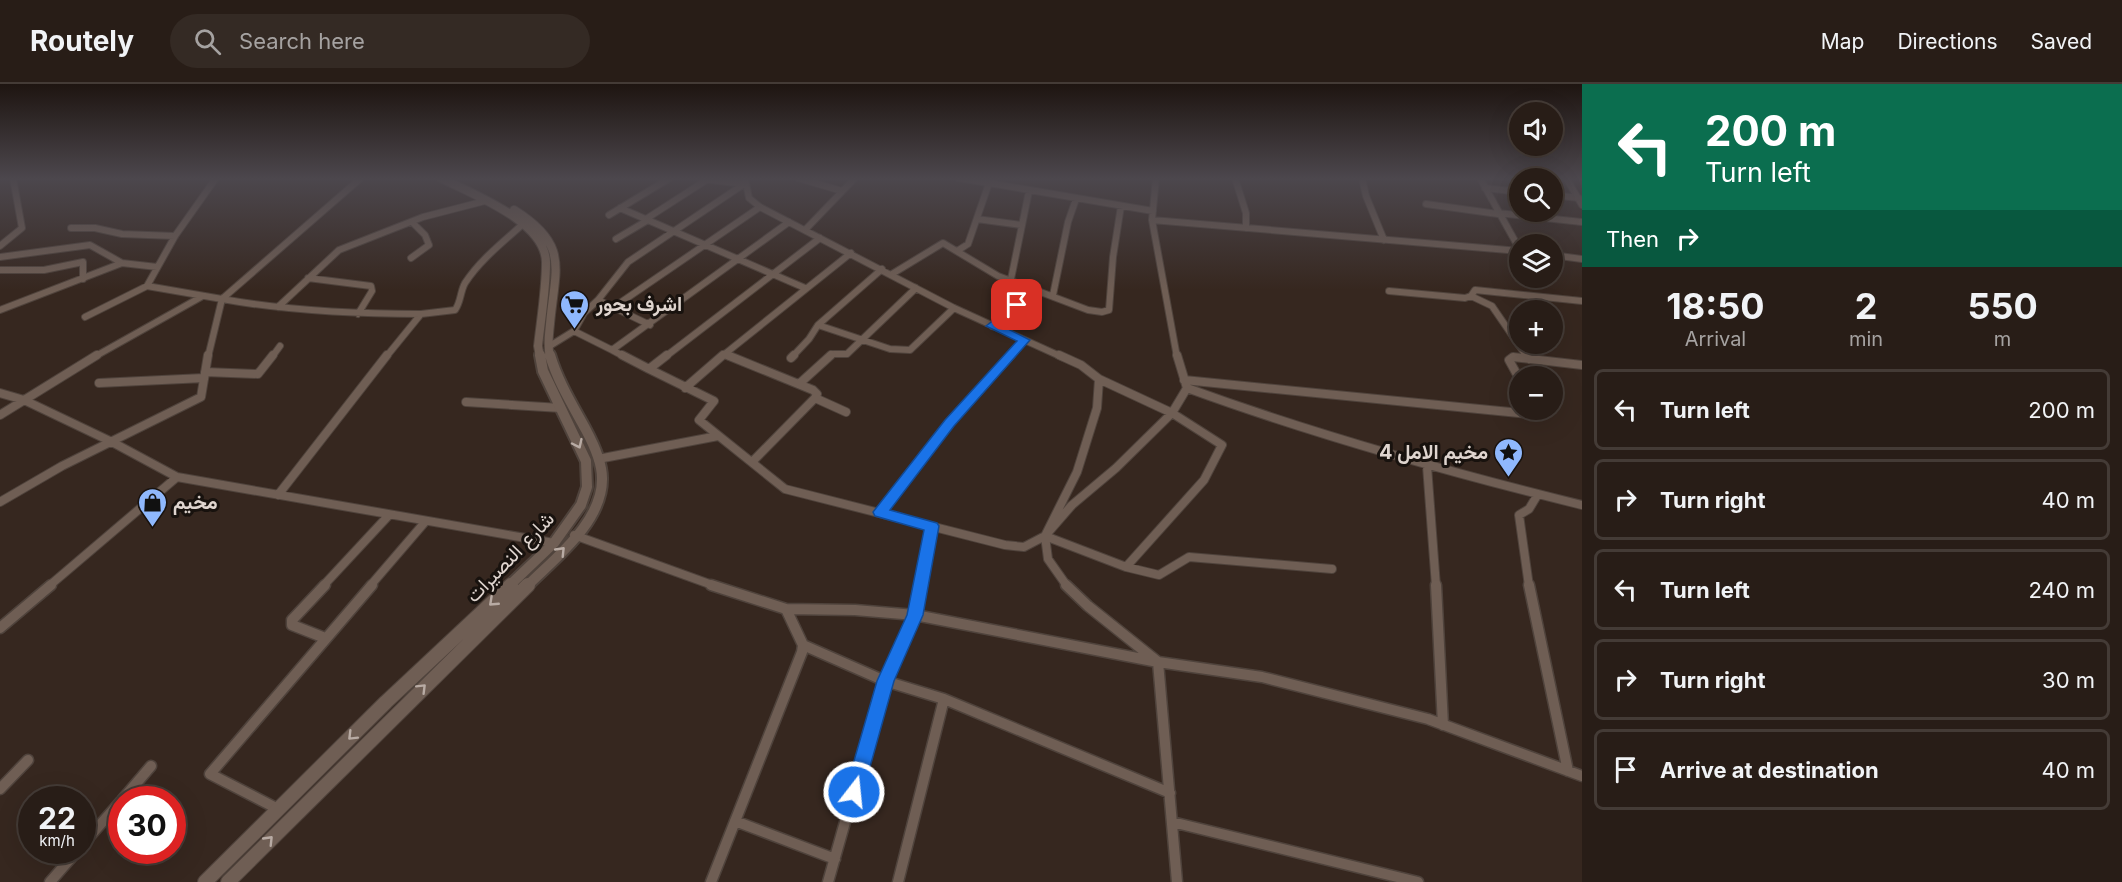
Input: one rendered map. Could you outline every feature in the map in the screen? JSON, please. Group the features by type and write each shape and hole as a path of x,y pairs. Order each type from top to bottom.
{"main road":[{"name":"شارع النصيرات","path":"205,882 386,702 554,543 581,505 587,487 586,461 543,370 538,346 546,260 543,246 523,224 509,215"},
{"name":"شارع النصيرات","path":"228,882 574,536 588,519 601,495 602,475 598,459 552,369 548,347 553,289 558,267 546,236 522,215"}],"street":[{"path":"0,246 22,228 22,215"},
{"path":"85,317 147,286 175,236 190,215"},
{"path":"0,502 62,466 201,397 211,339 222,298 318,215"},
{"path":"278,307 345,247 435,215"},
{"path":"636,215 804,288"},
{"path":"616,239 654,215"},
{"path":"548,347 574,331 584,313 598,300 628,262 696,215"},
{"path":"614,307 748,215"},
{"path":"776,215 954,308 1081,365 1099,379 1172,413 1222,445 1204,480 1126,567"},
{"path":"805,230 819,215"},
{"path":"957,250 968,244 978,215"},
{"path":"1011,279 1023,215"},
{"path":"1053,295 1059,278 1070,215"},
{"path":"892,274 943,243 989,272 1088,310 1102,312 1109,310 1113,257 1120,215"},
{"path":"1153,215 1176,353 1187,388 1236,407 1427,466 1582,505"},
{"path":"1245,215 1246,228"},
{"path":"1374,215 1384,240"},
{"path":"1499,215 1510,234"},
{"path":"1519,215 1582,222"},
{"path":"977,219 1021,225"},
{"path":"1152,220 1509,249"},
{"path":"411,258 429,245 425,235 412,222"},
{"path":"612,350 650,325 789,222"},
{"path":"147,286 262,306 358,314 421,314 455,310 460,304 462,287 487,256 523,224"},
{"path":"71,228 95,228 122,234 136,232 175,236"},
{"path":"0,237 10,238"},
{"path":"649,369 820,238"},
{"path":"0,257 90,245 122,263 157,267"},
{"path":"685,388 804,288 851,253"},
{"path":"1563,256 1582,259"},
{"path":"0,270 44,270 83,262 83,279"},
{"path":"0,310 122,263"},
{"path":"791,358 809,339 818,325 882,269"},
{"path":"308,278 371,286 372,291 358,314"},
{"path":"799,384 832,354 847,354 916,288"},
{"path":"992,326 1017,305 1032,288"},
{"path":"1471,296 1475,290 1582,302"},
{"path":"1389,291 1464,298 1471,296 1492,306 1529,359"},
{"path":"0,415 92,358 201,297"},
{"path":"598,300 650,325"},
{"path":"818,325 890,349 910,350 954,308"},
{"path":"278,495 421,314"},
{"path":"574,331 714,401 699,420 785,489 1005,545 1024,547 1045,536 1072,505 1116,468 1172,413 1187,388"},
{"path":"880,512 950,423 1024,340"},
{"path":"99,383 205,375 258,374 280,346"},
{"path":"724,354 813,390 817,394 752,462"},
{"path":"1512,366 1509,360 1513,357 1582,365"},
{"path":"1099,379 1097,408 1077,472 1045,536 1048,559 1062,581 1088,606 1158,662 1177,882"},
{"path":"1184,380 1509,412"},
{"path":"0,393 24,400 112,442 177,477 554,543"},
{"path":"815,398 846,412"},
{"path":"466,402 561,408"},
{"path":"598,459 718,436"},
{"path":"1427,466 1438,608 1443,725"},
{"path":"0,628 177,477"},
{"path":"1538,494 1529,509 1519,514 1529,588 1568,771"},
{"path":"325,638 292,625 292,620 389,515"},
{"path":"278,809 210,774 425,522"},
{"path":"828,882 885,681 915,615 932,526"},
{"path":"574,536 734,593 786,609 915,615 1158,662 1262,677 1443,725 1582,776"},
{"path":"1045,536 1126,567 1159,575 1189,557 1332,569"},
{"path":"786,609 803,645 885,681 944,699 1170,793"},
{"path":"711,882 803,645"},
{"path":"898,882 944,699"},
{"path":"0,789 28,760"},
{"path":"134,786 151,766"},
{"path":"96,829 108,816"},
{"path":"735,821 835,859"},
{"path":"1172,822 1418,882"},
{"path":"50,882 66,864"}],"place":[{"name":"اشرف بحور","path":"575,330"},
{"name":"مخيم الامل 4","path":"1509,478"},
{"name":"مخيم","path":"152,528"}],"route":[{"path":"854,792 885,681 915,615 932,526 880,512 950,423 1024,340 992,326 1017,305"}]}
